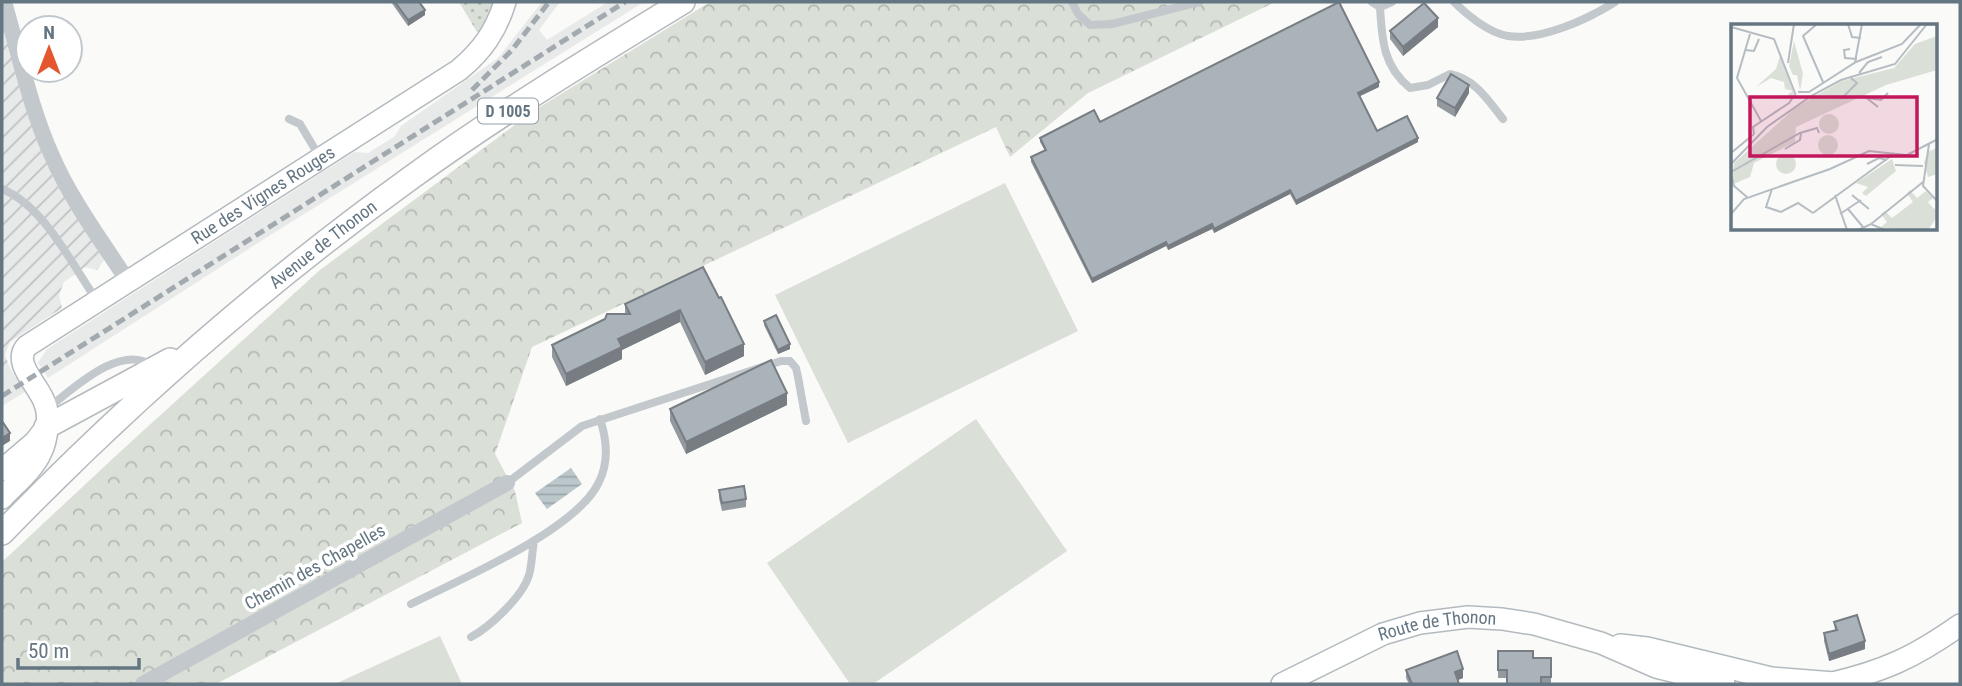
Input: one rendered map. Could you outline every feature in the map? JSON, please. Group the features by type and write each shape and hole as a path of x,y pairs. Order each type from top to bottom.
{"main road":[{"name":"Avenue de Thonon","path":"2,533 113,423 198,346 340,230 413,176 557,80 683,2"},
{"path":"46,418 198,346"}],"street":[{"path":"4,2 35,112 52,156 74,198 128,280"},
{"name":"Rue des Vignes Rouges","path":"46,418 31,377 21,361 24,349 459,70 491,36 505,2"},
{"path":"2,470 35,442 46,418"},
{"path":"2,498 40,455 46,418"},
{"name":"Chemin des Chapelles","path":"143,684 507,483"},
{"name":"Route de Thonon","path":"1282,684 1383,634 1444,619 1481,617 1523,622 1601,643 1647,664 1697,674 1831,684 1860,678 1891,667 1920,652 1960,625"},
{"name":"Route de Thonon","path":"1697,674 1724,684"}],"lane":[{"path":"1072,2 1078,14 1090,26 1112,24 1199,2"},
{"path":"1392,2 1376,4 1386,55 1397,76 1410,88 1428,85 1450,74 1464,76 1503,119"},
{"path":"1454,2 1488,28 1508,36 1535,35 1571,25 1615,2"},
{"path":"289,120 299,124 320,158"},
{"path":"2,189 19,197 36,212 97,300"},
{"path":"507,483 576,429 786,360 796,368 806,421"},
{"path":"411,604 534,541 583,505 599,483 603,471 606,445 600,419"},
{"path":"471,637 494,620 524,585 530,571 534,541"}],"shaded area":[{"path":"542,2 560,2 539,30 547,40 608,2 644,2 261,241 48,378 38,363 47,349 354,152 368,153 395,136 401,126 498,58"},
{"path":"2,19 14,59 14,84 21,84 42,153 55,181 104,260 97,270 85,267 64,282 59,295 62,308 10,342 5,355 10,368 2,374"},
{"path":"10,368 25,392 2,406 2,374"},
{"path":"571,468 582,484 547,509 535,493"}],"green space":[{"path":"459,2 494,2 484,30 477,32"},
{"path":"710,2 1275,2 1088,93 1010,157 996,127 532,347 495,454 515,491 522,523 216,684 2,684 2,562 320,270 535,110"},
{"path":"1005,183 1078,331 848,443 775,295"},
{"path":"976,419 1067,551 873,684 850,684 767,563"},
{"path":"440,636 462,684 335,684"}],"building":[{"path":"395,2 419,2 425,10 408,20"},
{"path":"1339,2 1379,82 1358,93 1377,131 1407,116 1418,138 1296,201 1290,190 1214,229 1212,224 1168,246 1166,242 1092,279 1031,157 1046,150 1040,138 1094,110 1100,122"},
{"path":"1424,3 1438,18 1403,47 1390,31"},
{"path":"1451,74 1469,85 1455,108 1437,98"},
{"path":"703,267 744,344 705,362 680,310 618,339 622,347 566,374 552,345 605,319 607,314 630,314 625,304"},
{"path":"776,315 790,344 778,350 764,321"},
{"path":"771,360 787,393 686,442 670,409"},
{"path":"2,421 10,433 2,438"},
{"path":"744,486 746,499 722,503 719,490"},
{"path":"1857,615 1865,641 1829,654 1824,633 1837,630 1834,622"},
{"path":"1457,651 1463,669 1455,672 1459,684 1412,684 1406,670"},
{"path":"1498,651 1533,651 1533,658 1551,658 1551,677 1541,677 1541,684 1507,684 1507,670 1498,670"}],"railway":[{"path":"472,90 512,50 549,2"},
{"path":"2,396 625,2"}]}
